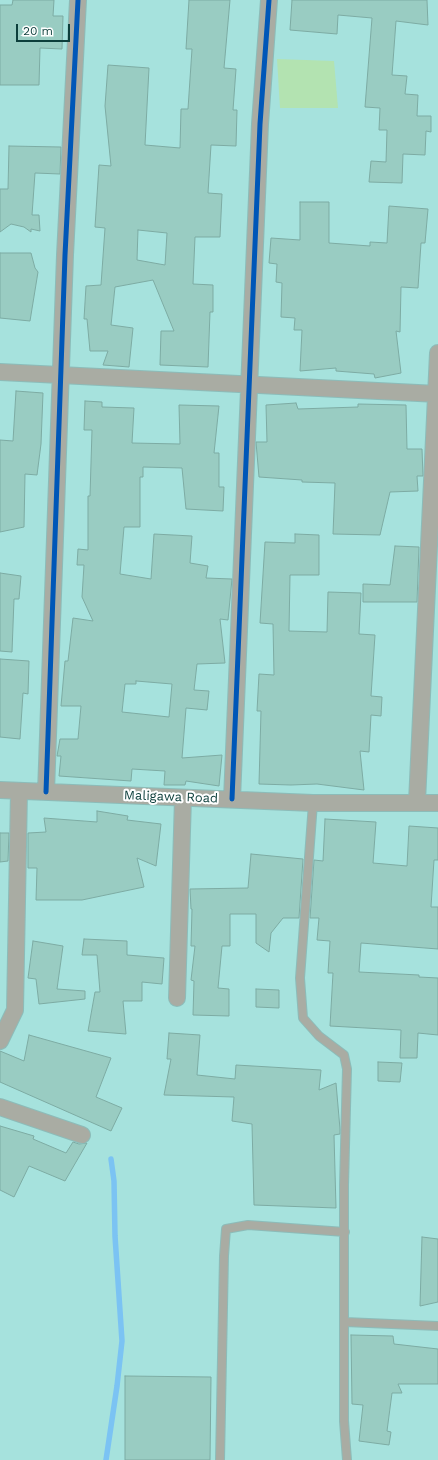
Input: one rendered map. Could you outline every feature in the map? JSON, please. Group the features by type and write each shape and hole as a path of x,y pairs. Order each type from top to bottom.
{"street":[{"path":"46,792 61,374 78,0"},
{"path":"232,799 260,124 269,0"},
{"path":"417,802 438,353"},
{"path":"0,372 437,394"},
{"name":"Maligawa Road","path":"0,790 313,803 438,803"},
{"path":"0,1041 15,1010 19,790"},
{"path":"177,998 183,798"},
{"path":"0,1107 82,1135"}],"lane":[{"path":"313,803 300,978 303,1018 319,1036 344,1055 347,1069 344,1421 347,1460"},
{"path":"220,1460 224,1256 226,1229 248,1225 345,1232"},
{"path":"345,1322 438,1326"}],"green space":[{"path":"277,59 334,61 338,108 280,108"}],"building":[{"path":"13,0 54,0 53,16 63,16 62,49 40,48 39,85 0,85 0,5 12,5"},
{"path":"189,0 230,0 224,68 236,69 233,110 237,110 236,146 211,145 208,193 222,194 220,237 195,237 193,284 213,285 213,312 210,312 208,367 160,365 161,331 174,331 153,280 115,287 111,325 133,328 129,367 103,365 108,351 90,351 87,319 84,319 86,286 101,285 105,228 95,227 99,165 111,166 105,106 108,65 149,68 145,145 180,148 181,109 188,109 192,49 186,49","holes":["138,230 167,233 165,265 137,260"]},
{"path":"292,0 427,0 428,25 396,21 392,75 407,76 405,94 418,95 417,116 431,116 431,132 426,131 425,155 403,154 402,183 369,182 371,161 386,162 387,130 379,130 380,108 365,107 372,18 338,15 337,34 290,30"},
{"path":"9,146 61,147 60,174 35,173 32,215 39,215 40,231 31,229 31,232 24,227 11,224 0,232 0,189 8,189"},
{"path":"300,202 329,202 329,243 370,246 370,242 387,243 389,206 428,209 425,243 421,243 418,288 401,287 400,332 396,331 401,373 375,378 374,374 336,371 336,368 300,371 302,330 294,330 295,318 281,317 282,283 276,282 277,264 269,263 271,238 300,240"},
{"path":"0,253 31,253 35,268 38,272 30,321 0,318"},
{"path":"16,391 43,393 41,444 37,475 25,474 24,527 0,532 0,440 13,441"},
{"path":"85,401 102,402 102,407 134,408 132,443 180,444 179,405 219,406 214,453 219,453 219,487 224,487 223,511 186,509 182,468 143,467 143,477 140,477 140,527 124,527 120,574 151,579 154,534 192,536 190,563 208,566 206,578 232,579 228,620 220,619 225,663 197,664 194,690 209,691 207,710 186,708 182,758 222,755 219,786 186,781 185,785 164,785 165,771 132,769 131,781 59,776 61,756 57,756 60,739 78,739 81,706 61,706 65,661 68,661 73,618 93,621 82,597 84,565 77,565 78,549 88,550 88,496 90,496 92,430 84,430","holes":["136,681 172,684 169,717 122,712 125,684 136,684"]},
{"path":"296,403 298,409 358,407 358,404 406,405 407,449 422,449 423,476 417,476 418,491 390,492 380,535 333,534 335,483 302,482 302,480 259,477 256,442 267,442 266,405"},
{"path":"295,534 319,535 319,575 290,575 289,631 327,632 328,592 361,593 359,634 375,635 371,696 382,697 381,716 371,715 369,752 360,751 364,790 317,784 259,784 261,711 257,711 259,674 274,675 273,624 260,623 265,542 295,543"},
{"path":"395,546 419,547 417,602 363,602 363,584 390,585"},
{"path":"0,573 21,576 19,599 14,599 12,652 0,651"},
{"path":"0,659 29,661 28,694 23,693 20,739 0,737"},
{"path":"97,811 128,816 127,820 161,824 156,866 137,858 144,887 82,900 36,900 37,868 28,868 28,833 46,832 44,818 97,822"},
{"path":"325,819 376,822 373,863 407,866 409,826 438,828 438,860 434,860 431,907 438,907 438,949 361,943 359,972 419,975 419,977 438,978 438,1035 418,1033 417,1058 400,1058 401,1030 330,1026 333,973 328,973 330,941 317,940 319,918 310,918 314,860 323,861"},
{"path":"0,833 9,833 8,861 0,862"},
{"path":"251,854 303,859 299,918 283,918 271,933 269,952 256,943 256,914 230,914 230,946 222,946 218,988 229,989 229,1016 193,1015 194,981 191,980 195,946 191,946 192,909 190,889 248,888"},
{"path":"84,939 127,941 127,955 164,958 162,984 142,982 142,1001 123,1001 126,1034 88,1031 95,992 100,992 97,955 82,955"},
{"path":"33,941 63,946 57,989 85,991 85,999 39,1004 36,979 28,978"},
{"path":"256,989 279,990 279,1008 256,1007"},
{"path":"169,1033 200,1035 197,1075 235,1079 236,1065 321,1070 319,1090 336,1083 340,1134 334,1135 336,1208 254,1205 252,1124 232,1121 234,1097 164,1095 171,1059 167,1059"},
{"path":"29,1035 111,1058 96,1097 122,1108 111,1131 0,1082 0,1051 24,1061"},
{"path":"378,1062 402,1063 400,1082 378,1081"},
{"path":"0,1126 34,1136 33,1139 66,1153 73,1142 79,1144 87,1143 65,1181 29,1166 14,1197 0,1190"},
{"path":"422,1237 438,1239 438,1302 420,1306"},
{"path":"351,1335 393,1336 394,1344 438,1349 438,1384 398,1384 402,1393 392,1393 387,1431 391,1432 389,1445 359,1441 363,1405 352,1404"},
{"path":"125,1376 211,1377 210,1460 125,1460"}],"waterway":[{"path":"106,1460 122,1341 115,1236 114,1181 111,1159"}],"cycle path":[{"path":"46,792 65,255 78,0"},
{"path":"232,799 260,124 269,0"}]}
